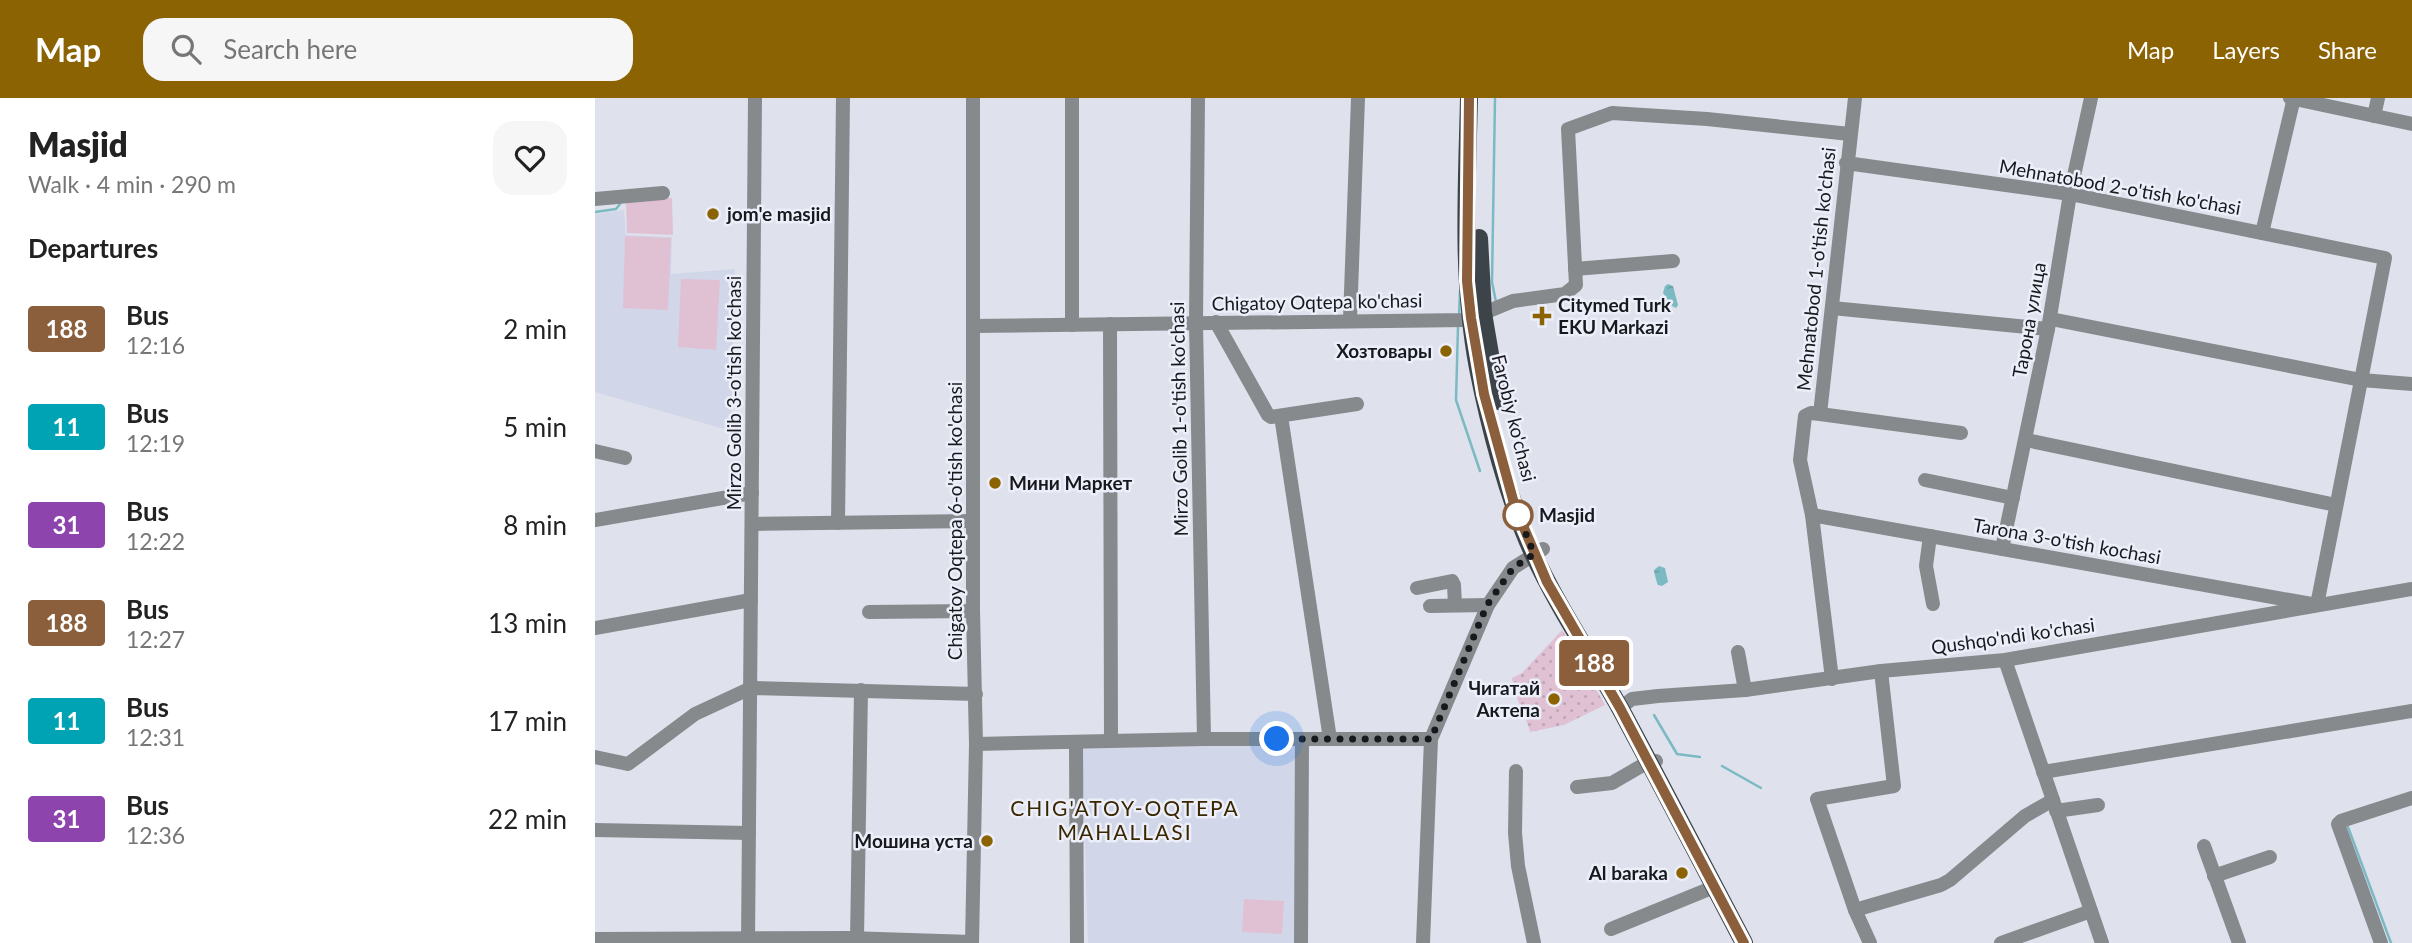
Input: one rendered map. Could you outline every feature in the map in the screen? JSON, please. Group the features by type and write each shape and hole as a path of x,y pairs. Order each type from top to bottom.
{"main road":[{"name":"Farobiy ko'chasi","path":"1469,98 1467,281 1482,314"},
{"name":"Farobiy ko'chasi","path":"1481,98 1478,223 1482,314 1478,369 1515,507 1538,552 1547,582 1623,705 1755,943"},
{"name":"Farobiy ko'chasi","path":"1653,762 1744,943"}],"street":[{"name":"Mirzo Golib 3-o'tish ko'chasi","path":"748,940 755,98"},
{"path":"838,523 843,98"},
{"name":"Chigatoy Oqtepa 6-o'tish ko'chasi","path":"972,98 973,611 976,694 972,942"},
{"path":"1072,98 1072,325"},
{"name":"Mirzo Golib 1-o'tish ko'chasi","path":"1198,98 1196,323 1204,738"},
{"path":"1350,320 1358,98"},
{"name":"Mehnatobod 1-o'tish ko'chasi","path":"1832,679 1812,515 1800,460 1800,446 1805,416 1811,413 1820,414 1855,98"},
{"name":"Тарона улица","path":"2002,549 2050,324 2070,194 2091,98"},
{"path":"2262,233 2293,98 2412,124"},
{"path":"2374,116 2378,98"},
{"path":"1673,261 1575,269 1568,128 1612,113 1707,119 1850,134"},
{"name":"Mehnatobod 2-o'tish ko'chasi","path":"1846,163 2070,194 2385,258 2361,380"},
{"path":"595,199 663,193"},
{"name":"Chigatoy Oqtepa ko'chasi","path":"973,326 1458,320 1482,314 1513,301 1565,294 1576,285 1575,269"},
{"path":"1832,308 2050,324 2361,380 2412,384"},
{"path":"1216,323 1268,415 1281,416 1357,404"},
{"path":"1110,324 1111,740"},
{"path":"2317,605 2361,380"},
{"path":"1820,414 1961,433"},
{"path":"1281,416 1330,739"},
{"path":"2026,440 2336,505"},
{"path":"595,450 625,458"},
{"path":"1925,481 2014,498"},
{"path":"595,520 752,493"},
{"name":"Tarona 3-o'tish kochasi","path":"1812,515 2317,605"},
{"path":"752,524 973,521"},
{"path":"1930,536 1926,566 1933,604"},
{"path":"1423,943 1431,739 1487,605 1513,568 1538,552"},
{"path":"1417,588 1452,581 1455,605"},
{"name":"Qushqo'ndi ko'chasi","path":"1623,705 1632,699 1745,690 1881,671 2005,660 2412,589"},
{"path":"595,628 751,600"},
{"path":"1430,606 1487,605"},
{"path":"869,612 973,611"},
{"path":"1738,652 1745,690"},
{"path":"2005,660 2102,943"},
{"path":"1870,943 1855,910 1817,799 1894,786 1881,671"},
{"path":"595,757 628,764 696,714 751,688 976,694"},
{"path":"851,940 860,690"},
{"path":"2043,772 2412,711"},
{"path":"976,744 1204,738 1431,739"},
{"path":"1301,943 1302,739"},
{"path":"1076,742 1077,943"},
{"path":"1577,787 1612,783 1653,762"},
{"path":"1516,771 1517,859 1534,943"},
{"path":"2381,943 2338,824 2412,798"},
{"path":"1855,910 1941,885 2025,816 2055,806 2098,805"},
{"path":"595,830 749,832"},
{"path":"2204,846 2239,943"},
{"path":"2214,876 2270,856"},
{"path":"1611,929 1714,887"},
{"path":"2001,943 2091,911"},
{"path":"595,939 972,942"}],"shaded area":[{"path":"672,198 673,235 627,233 626,199"},
{"path":"624,210 626,235 672,237 671,274 735,269 731,431 595,392 595,214"},
{"path":"625,236 671,238 668,310 623,308"},
{"path":"681,279 720,280 716,350 678,347"},
{"path":"1562,630 1605,705 1564,725 1530,732 1512,678 1522,673"},
{"path":"1296,744 1294,943 1088,943 1082,748"},
{"path":"1244,899 1284,901 1282,934 1242,932"}],"water":[{"path":"1668,284 1673,286 1678,305 1676,308 1663,293"},
{"path":"1659,566 1665,568 1668,582 1662,586 1658,585 1654,571"}],"waterway":[{"path":"1495,98 1492,282 1496,302"},
{"path":"595,212 616,209 620,204"},
{"path":"1459,316 1460,291"},
{"path":"1458,326 1456,400 1480,471"},
{"path":"1654,715 1677,754 1700,757"},
{"path":"1722,766 1761,788"},
{"path":"2348,827 2391,943"}],"bus line":[{"name":"188","path":"1469,98 1467,281 1471,318 1478,369 1515,507 1547,582 1620,708 1744,943"}],"place":[{"name":"jom'e masjid","path":"713,214"},
{"name":"Citymed Turk EKU Markazi","path":"1542,316"},
{"name":"Хозтовары","path":"1446,351"},
{"name":"Мини Маркет","path":"995,483"},
{"name":"Masjid","path":"1518,515"},
{"name":"Чигатай Актепа","path":"1554,699"},
{"name":"Мошина уста","path":"987,841"},
{"name":"Al baraka","path":"1682,873"}],"district":[{"name":"CHIG'ATOY-OQTEPA MAHALLASI","path":"1125,821"}],"route":[{"path":"1277,739 1431,739 1487,605 1513,568 1534,554 1515,507 1518,515"}]}
